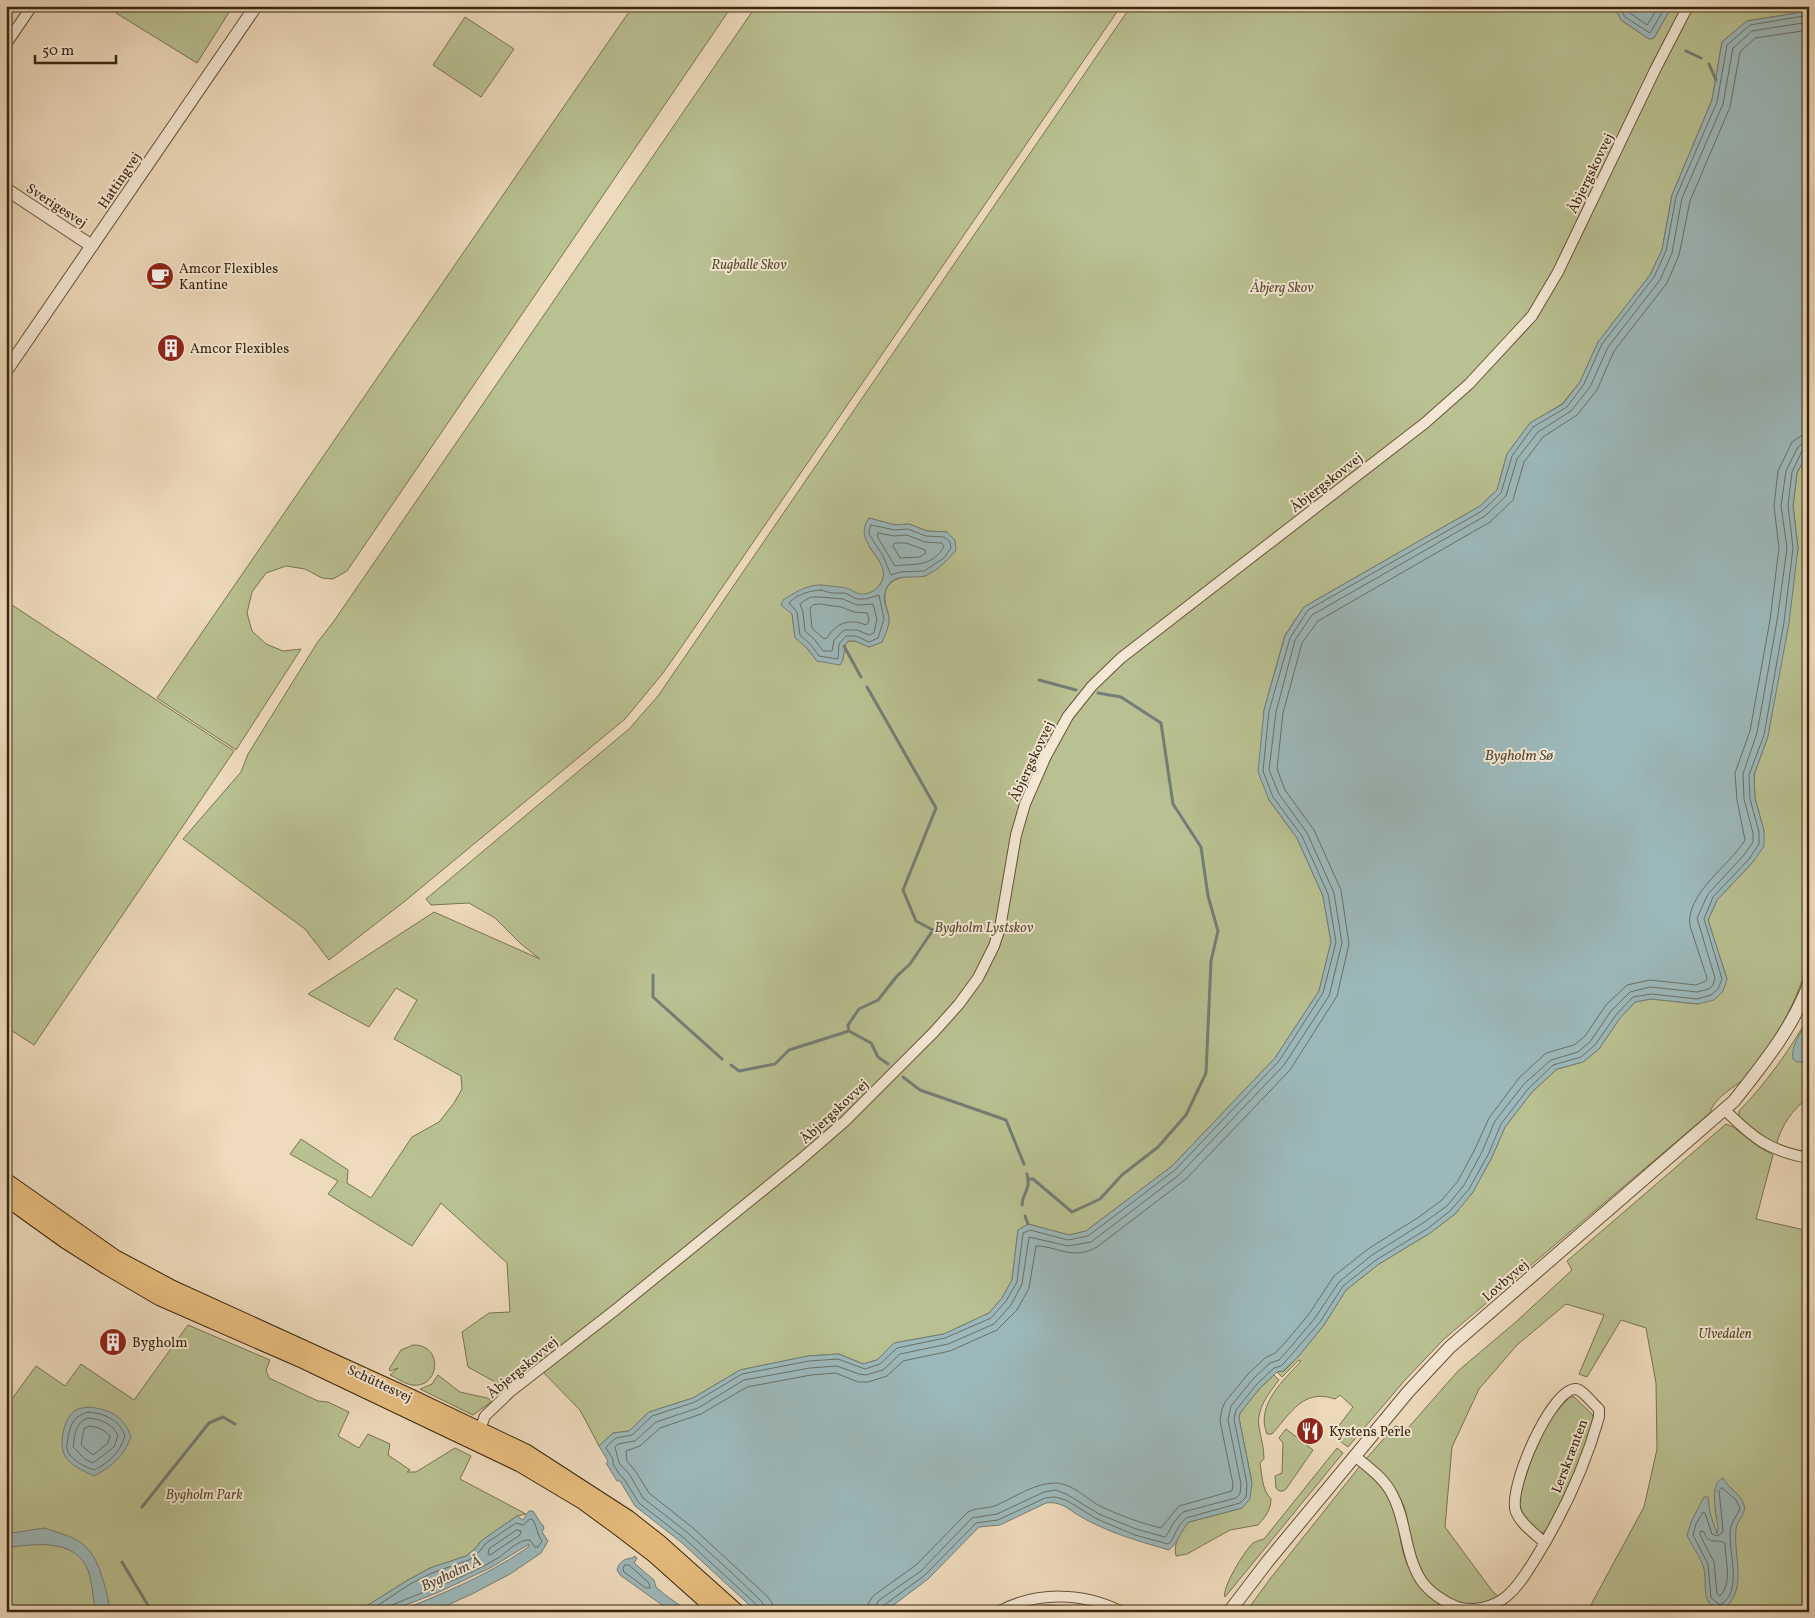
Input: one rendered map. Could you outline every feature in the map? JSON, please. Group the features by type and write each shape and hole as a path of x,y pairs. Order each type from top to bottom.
{"main road":[{"name":"Schüttesvej","path":"6,1181 114,1257 163,1284 480,1429 526,1452 628,1518 661,1544 737,1612"},
{"name":"Schüttesvej","path":"6,1198 107,1267 160,1298 304,1361 520,1464 582,1502 619,1528 653,1554 718,1612"}],"street":[{"path":"6,44 32,6"},
{"name":"Hattingvej","path":"6,371 256,6"},
{"name":"Åbjergskovvej","path":"480,1429 485,1416 511,1391 758,1195 844,1122 934,1032 959,1004 978,978 994,946 1000,928 1016,835 1025,804 1046,756 1068,716 1092,686 1122,658 1425,423 1469,384 1532,316 1558,272 1655,70 1688,6"},
{"name":"Sverigesvej","path":"6,189 92,246"},
{"name":"Lovbyvej","path":"1229,1612 1268,1561 1408,1392 1450,1347 1725,1110 1762,1066 1782,1038 1809,984"},
{"path":"1725,1110 1744,1129 1771,1148 1794,1156 1809,1158"},
{"name":"Lerskrænten","path":"1355,1456 1384,1482 1392,1492 1399,1508 1409,1553 1422,1581 1433,1593 1445,1601 1467,1609 1480,1608 1493,1604 1507,1596 1520,1583 1545,1543 1582,1471 1599,1418 1599,1409 1579,1390 1573,1389 1565,1394 1542,1424 1529,1449 1514,1502 1516,1511 1522,1521 1545,1543"},
{"path":"998,1612 1026,1600 1050,1597 1086,1599 1122,1612"}],"green space":[{"path":"115,6 233,6 197,63 116,13"},
{"path":"633,6 732,6 347,571 333,579 322,578 305,569 286,566 266,573 252,592 247,613 252,631 266,644 283,651 301,649 236,750 157,698"},
{"name":"Rugballe Skov","path":"756,6 1121,6 682,646 663,673 625,719 405,901 329,960 305,929 183,839 241,772 248,754 317,643 334,621"},
{"path":"1131,6 1614,6 1621,20 1649,39 1654,38 1672,6 1809,6 1809,10 1803,12 1747,21 1722,42 1712,100 1672,195 1662,250 1650,275 1598,342 1580,382 1562,404 1530,423 1507,454 1497,490 1480,506 1304,607 1285,635 1264,710 1269,800 1297,838 1323,896 1331,942 1319,991 1275,1058 1172,1166 1086,1231 1069,1235 1028,1224 1018,1230 1012,1280 1002,1298 989,1313 944,1334 894,1343 877,1360 863,1364 839,1354 808,1356 740,1370 693,1398 649,1412 629,1431 613,1433 599,1446 580,1410 536,1365 504,1387 468,1367 462,1332 489,1313 510,1312 507,1263 441,1203 412,1246 328,1194 338,1181 290,1154 301,1139 348,1170 347,1183 371,1198 412,1137 439,1122 462,1089 461,1076 394,1039 417,1000 396,988 369,1027 308,994 434,912 540,959 521,944 495,918 469,903 431,905 426,899 629,729 658,696","holes":["869,518 895,525 909,524 927,531 947,532 926,576 905,577 893,581 888,586 885,592 885,600 889,622 882,642 869,647 855,641 847,641 844,646 843,660 817,661 795,637 790,611 821,585 844,588 863,595 877,588 883,579 884,573 882,565 868,542"]},
{"path":"465,17 514,49 481,97 433,65"},
{"path":"1809,450 1809,955 1802,981 1785,1018 1750,1072 1741,1082 1716,1102 1710,1113 1444,1339 1405,1380 1348,1447 1332,1435 1353,1407 1340,1395 1335,1399 1324,1396 1306,1400 1292,1411 1272,1434 1267,1434 1264,1423 1268,1403 1280,1385 1301,1361 1299,1360 1282,1377 1277,1372 1284,1371 1298,1357 1324,1325 1346,1290 1379,1264 1430,1233 1455,1214 1473,1192 1492,1157 1505,1127 1532,1092 1557,1069 1583,1062 1599,1049 1620,1018 1635,1002 1651,999 1698,1004 1727,979 1708,920 1717,900 1753,862 1764,831 1755,798 1754,775 1768,736 1798,548 1793,506 1797,473"},
{"path":"6,601 234,751 34,1045 6,1027"},
{"path":"1809,1016 1809,1098 1788,1119 1776,1146 1742,1121 1739,1111 1777,1066"},
{"name":"Ulvedalen","path":"1726,1124 1773,1155 1756,1219 1809,1231 1809,1612 1587,1612 1644,1507 1657,1449 1656,1383 1646,1328 1621,1320 1587,1377 1579,1374 1604,1315 1566,1304 1517,1345 1479,1389 1452,1447 1445,1527 1493,1592 1499,1597 1485,1603 1471,1604 1458,1602 1446,1596 1435,1588 1418,1565 1411,1546 1406,1511 1396,1492 1366,1459 1395,1426 1408,1428 1458,1371 1517,1321 1572,1270 1567,1261"},
{"name":"Bygholm Park","path":"188,1325 270,1360 266,1370 269,1378 318,1401 328,1402 349,1412 338,1436 359,1448 368,1434 390,1444 388,1455 410,1470 407,1472 416,1472 455,1448 471,1456 460,1479 526,1514 517,1516 481,1541 466,1556 430,1568 357,1612 6,1612 6,1407 36,1366 65,1386 81,1364 134,1400"},
{"path":"413,1345 430,1351 434,1358 435,1366 433,1374 428,1380 421,1384 412,1385 390,1375 398,1368 390,1371 389,1369 401,1350"},
{"path":"438,1375 460,1392 487,1398 491,1402 473,1415 420,1389 432,1384"},
{"path":"1274,1375 1279,1380 1271,1390 1259,1414 1259,1427 1264,1455 1264,1459 1260,1463 1264,1487 1271,1499 1267,1513 1258,1525 1230,1530 1187,1554 1176,1556 1175,1547 1178,1538 1189,1522 1242,1508 1252,1483 1239,1418 1240,1413 1260,1388"},
{"path":"1570,1397 1574,1397 1592,1414 1594,1419 1577,1469 1548,1529 1542,1533 1532,1525 1523,1513 1520,1506 1520,1494 1542,1434 1554,1415"},
{"path":"1286,1429 1313,1450 1286,1489 1279,1491 1276,1488 1275,1476 1282,1473 1283,1443 1279,1438"},
{"path":"1337,1448 1343,1453 1225,1597 1230,1578 1249,1547 1254,1542 1264,1539"},
{"path":"1360,1466 1381,1486 1393,1504 1396,1511 1403,1552 1417,1581 1439,1603 1458,1612 1246,1612 1270,1579"},
{"path":"1046,1605 1085,1607 1100,1612 1014,1612"}],"water":[{"path":"1614,6 1672,6 1654,38 1649,39 1621,20"},
{"name":"Bygholm Sø","path":"1809,10 1809,450 1797,473 1793,506 1798,548 1789,623 1768,736 1754,775 1755,798 1764,831 1764,846 1753,862 1717,900 1708,920 1727,979 1723,991 1714,1000 1698,1004 1651,999 1635,1002 1620,1018 1599,1049 1583,1062 1557,1069 1532,1092 1505,1127 1492,1157 1473,1192 1455,1214 1430,1233 1379,1264 1346,1290 1324,1325 1298,1357 1283,1371 1277,1372 1260,1388 1240,1413 1239,1418 1252,1483 1250,1499 1242,1508 1189,1522 1169,1550 1111,1531 1059,1504 1046,1503 1000,1525 979,1527 928,1579 882,1612 757,1612 681,1542 635,1506 620,1481 617,1481 606,1463 608,1461 599,1446 613,1433 629,1431 649,1412 693,1398 740,1370 808,1356 839,1354 863,1364 877,1360 894,1343 944,1334 989,1313 1002,1298 1012,1280 1018,1230 1028,1224 1069,1235 1086,1231 1172,1166 1275,1058 1319,991 1331,942 1323,896 1297,838 1269,800 1258,772 1264,710 1285,636 1304,607 1480,506 1497,490 1507,454 1530,423 1563,404 1580,382 1598,342 1650,275 1662,250 1672,195 1712,100 1722,42 1747,21"},
{"path":"869,518 895,525 909,524 927,531 947,532 955,540 956,550 943,564 927,575 897,578 892,581 885,593 884,600 889,623 882,642 869,647 855,641 848,641 840,665 817,661 807,648 795,638 792,614 781,605 783,600 791,595 804,588 813,586 844,588 861,594 872,592 876,589 883,579 883,570 864,532"},
{"path":"1809,1019 1809,1062 1797,1062 1793,1059 1793,1049"},
{"path":"88,1407 115,1415 124,1424 131,1437 117,1460 94,1476 71,1463 65,1456 62,1445 63,1431 68,1418 76,1410"},
{"path":"1723,1478 1740,1498 1745,1508 1736,1529 1738,1574 1735,1594 1729,1604 1720,1612 1713,1607 1706,1596 1702,1563 1687,1536 1691,1522 1704,1497 1708,1497 1710,1513 1717,1534 1715,1493 1718,1481"},
{"name":"Bygholm Å","path":"529,1511 533,1511 543,1525 542,1532 548,1541 541,1553 510,1574 433,1612 397,1612 478,1577 509,1560 529,1546 529,1544 492,1567 439,1592 388,1612 357,1612 430,1568 466,1556 481,1541 517,1516 523,1520"},
{"path":"44,1528 77,1540 91,1553 99,1568 111,1612 96,1612 90,1577 85,1564 78,1555 68,1549 57,1546 31,1545 6,1548 6,1534"},
{"path":"634,1556 637,1558 634,1563 654,1580 656,1587 689,1612 672,1612 620,1575 617,1570 619,1565"}],"waterway":[{"path":"1686,51 1701,58"},
{"path":"1709,64 1716,80"},
{"path":"844,646 861,677"},
{"path":"1039,680 1076,690"},
{"path":"867,687 936,808 903,890 916,921 933,930 910,964 897,976 878,1000 859,1009 848,1025 849,1031 871,1043 878,1057 888,1064"},
{"path":"1028,1179 1033,1179 1072,1212 1100,1199 1122,1175 1158,1147 1186,1115 1206,1073 1211,961 1218,931 1208,896 1201,847 1173,804 1161,723 1121,697 1098,693"},
{"path":"653,975 653,997 722,1059"},
{"path":"731,1065 739,1071 775,1064 789,1050 849,1031"},
{"path":"903,1077 920,1090 1006,1120 1024,1164"},
{"path":"1022,1205 1028,1184 1027,1174"},
{"path":"1025,1216 1028,1224"},
{"path":"142,1507 209,1423 223,1417 235,1424"},
{"path":"122,1562 152,1612"}],"place":[{"name":"Amcor Flexibles Kantine","path":"160,276"},
{"name":"Amcor Flexibles","path":"171,348"},
{"name":"Bygholm","path":"113,1342"},
{"name":"Kystens Perle","path":"1310,1431"}],"park label":[{"name":"Åbjerg Skov","path":"1282,287"},
{"name":"Bygholm Lystskov","path":"984,927"}]}
